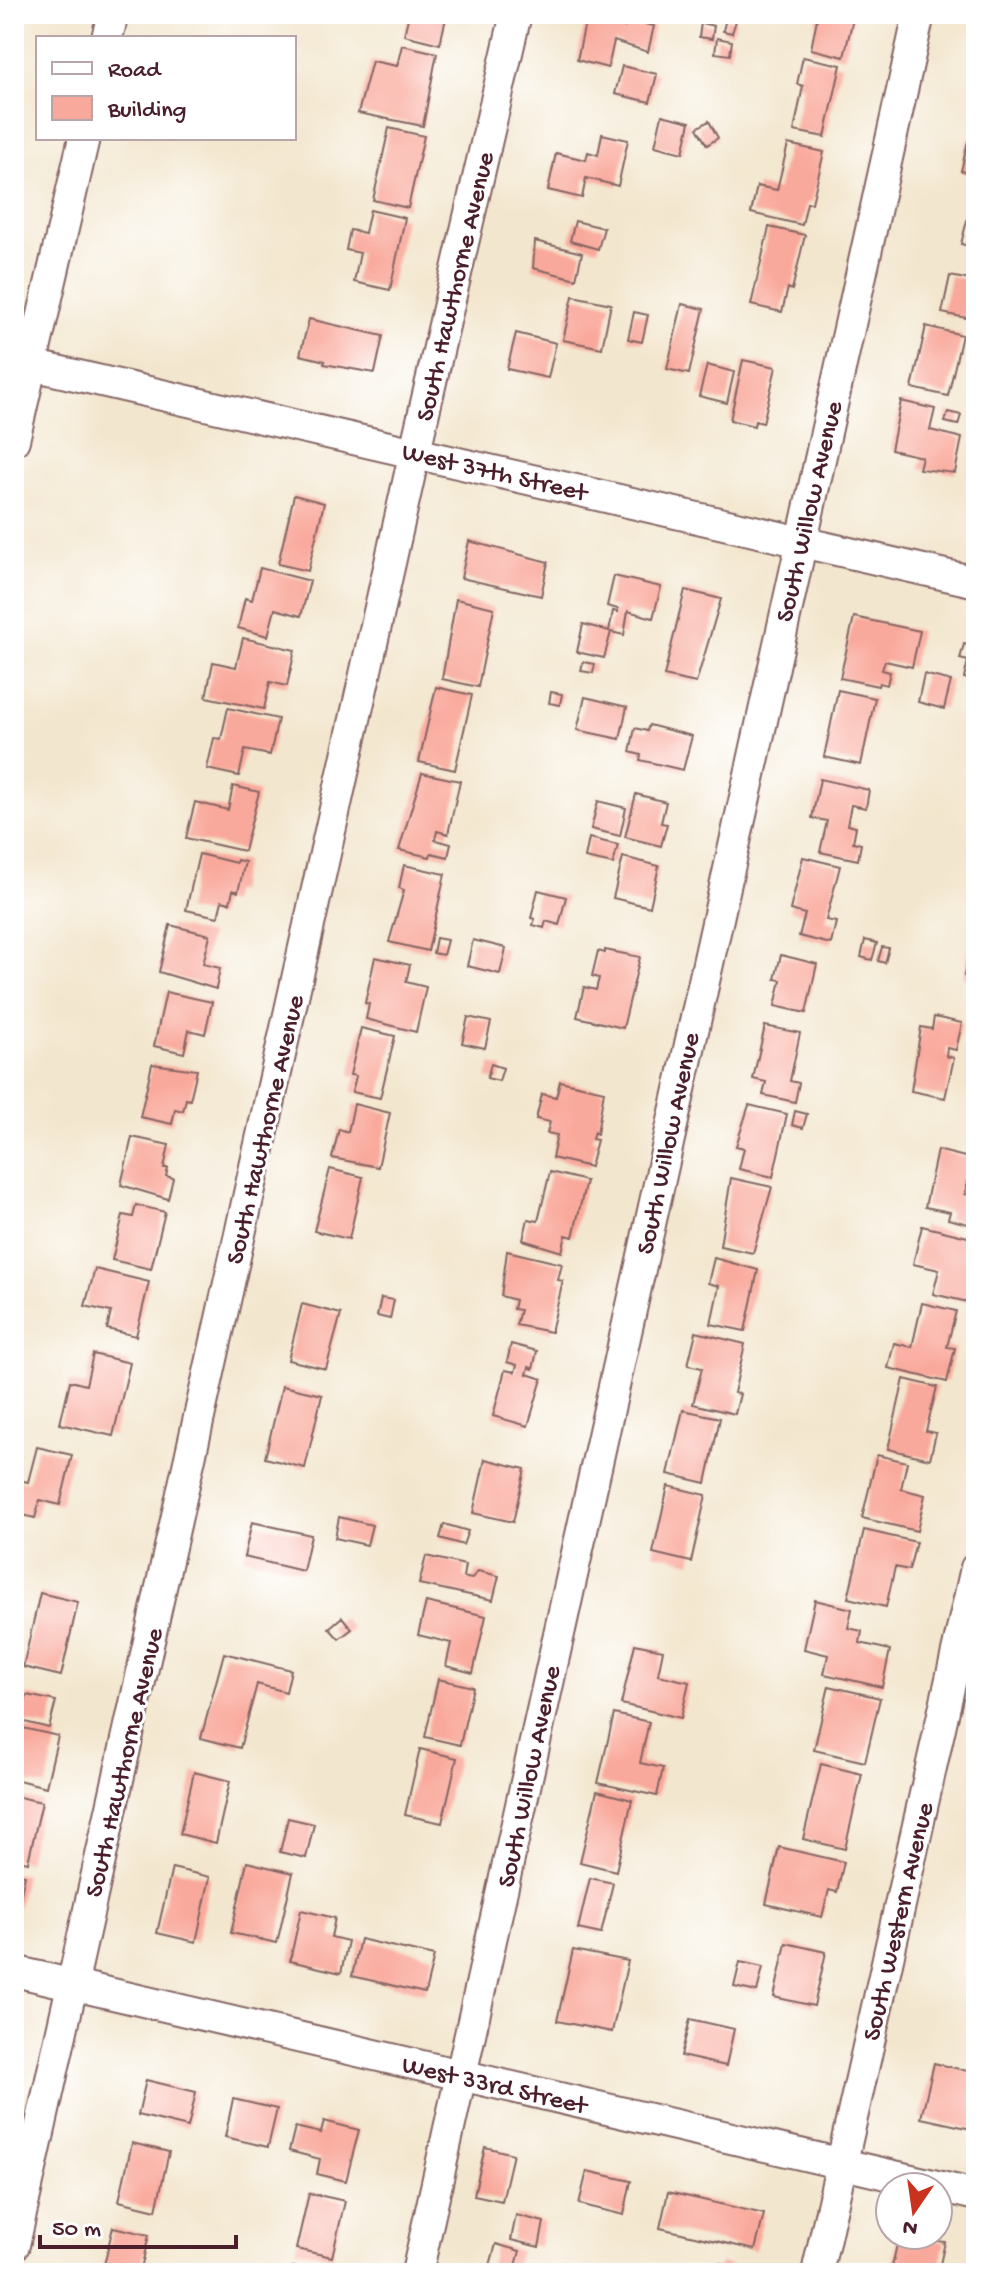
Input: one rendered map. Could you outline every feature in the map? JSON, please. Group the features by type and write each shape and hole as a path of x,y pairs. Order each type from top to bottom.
{"street":[{"path":"108,36 113,14"},
{"name":"South Hawthorne Avenue","path":"14,2245 415,451 516,14"},
{"name":"South Willow Avenue","path":"417,2273 919,14"},
{"path":"14,440 22,362 83,140"},
{"name":"West 37th Street","path":"22,362 976,582"},
{"name":"South Western Avenue","path":"817,2273 976,1568"},
{"name":"West 33rd Street","path":"14,1971 976,2195"}],"building":[{"path":"409,14 447,14 440,44 404,35"},
{"path":"587,14 621,14 618,25 625,27 627,20 654,26 648,52 614,41 608,68 577,60"},
{"path":"818,14 854,14 844,57 811,49"},
{"path":"726,18 736,21 732,33 723,31"},
{"path":"701,23 714,26 712,39 699,37"},
{"path":"717,38 732,41 730,55 715,53"},
{"path":"402,45 437,53 423,126 358,113 372,61 397,66"},
{"path":"803,57 841,65 825,137 794,131 803,86 797,84"},
{"path":"622,66 657,74 650,102 615,94"},
{"path":"662,115 690,122 683,153 655,146"},
{"path":"709,121 718,138 707,145 697,128"},
{"path":"389,128 424,136 408,208 373,200"},
{"path":"602,134 628,140 618,186 586,178 582,198 548,190 556,153 586,160 588,152 598,155"},
{"path":"968,141 976,143 976,174 961,171"},
{"path":"788,144 824,152 812,203 807,203 802,225 751,213 757,186 777,190"},
{"path":"976,185 976,248 961,244"},
{"path":"370,210 405,218 390,290 354,282 360,253 346,250 350,230 365,233"},
{"path":"575,221 604,228 598,249 570,241"},
{"path":"769,227 805,235 792,290 788,288 782,312 751,305"},
{"path":"535,241 582,253 576,279 533,268"},
{"path":"950,276 976,281 976,320 942,313"},
{"path":"573,296 611,304 602,348 563,340"},
{"path":"682,304 704,309 689,374 667,369"},
{"path":"634,312 648,315 642,342 628,339"},
{"path":"309,319 383,336 375,373 324,364 325,361 300,355"},
{"path":"926,326 962,335 948,396 912,388"},
{"path":"516,333 556,343 548,378 507,369"},
{"path":"743,360 776,367 763,423 755,421 754,426 730,420"},
{"path":"707,365 734,372 727,403 699,396"},
{"path":"901,401 935,409 930,430 962,438 955,473 919,469 922,457 891,450"},
{"path":"948,412 961,415 958,425 945,422"},
{"path":"294,495 324,503 308,571 278,564"},
{"path":"469,541 548,562 541,596 461,578"},
{"path":"260,568 310,581 301,616 275,609 268,636 238,628 245,598 252,600"},
{"path":"614,576 661,587 653,618 628,611 624,635 611,632 604,658 577,652 583,624 609,631 613,611 618,612 618,609 607,606"},
{"path":"685,590 721,599 696,683 664,676"},
{"path":"456,599 494,608 478,687 442,679"},
{"path":"854,617 920,631 912,667 885,661 882,670 890,672 887,685 840,678"},
{"path":"243,638 295,650 287,686 270,682 264,709 206,697 213,662 236,667"},
{"path":"964,644 976,647 976,681 964,678 968,661 960,659"},
{"path":"583,662 595,664 593,673 581,671"},
{"path":"924,674 951,681 944,709 918,702"},
{"path":"436,687 472,695 455,770 419,762"},
{"path":"838,690 875,698 861,765 824,757"},
{"path":"551,692 562,694 560,705 549,703"},
{"path":"585,697 627,707 620,739 577,730"},
{"path":"228,708 278,719 270,755 245,750 239,776 207,769 214,738 221,739"},
{"path":"649,725 692,736 683,770 640,760 641,755 630,752 635,728 647,731"},
{"path":"422,773 460,781 448,834 437,831 435,840 451,844 448,857 431,853 430,857 399,850"},
{"path":"820,779 869,790 866,808 851,805 847,825 856,827 853,842 861,844 858,860 820,852 827,821 812,818"},
{"path":"233,786 259,792 244,851 186,838 195,802 228,810"},
{"path":"636,794 666,802 661,823 667,824 661,846 625,837"},
{"path":"598,801 626,808 620,836 591,829"},
{"path":"589,838 618,845 613,864 585,858"},
{"path":"199,854 236,863 237,860 245,862 238,892 233,890 230,903 222,901 218,917 186,910"},
{"path":"623,857 659,866 650,907 613,898"},
{"path":"803,857 840,866 826,920 836,922 831,944 799,936 805,914 790,910"},
{"path":"404,865 445,874 428,951 389,942 404,890 399,888"},
{"path":"538,890 566,897 559,925 546,921 544,928 533,925 535,919 531,918"},
{"path":"170,925 210,935 203,964 220,968 216,989 159,972"},
{"path":"436,938 447,940 443,955 433,953"},
{"path":"473,940 506,948 500,974 467,966"},
{"path":"865,940 877,943 872,960 861,957"},
{"path":"971,943 976,944 976,978 964,976"},
{"path":"882,947 889,948 885,963 878,961"},
{"path":"605,950 640,957 623,1028 577,1017 584,987 596,990 599,978 592,976 598,951 605,953"},
{"path":"781,955 817,964 806,1013 775,1006 781,980 775,979"},
{"path":"375,957 410,965 406,982 426,987 416,1032 366,1019 369,1004 365,1003"},
{"path":"166,992 212,1002 205,1034 189,1030 184,1053 154,1046"},
{"path":"468,1017 491,1022 485,1048 462,1043"},
{"path":"934,1017 962,1023 956,1050 947,1048 946,1056 954,1058 945,1098 911,1091 921,1027 932,1029"},
{"path":"765,1026 800,1033 790,1081 799,1083 795,1102 763,1095 766,1082 753,1079"},
{"path":"361,1028 395,1036 380,1098 352,1092 356,1076 350,1075"},
{"path":"152,1064 197,1070 190,1100 186,1099 183,1111 175,1109 172,1124 140,1117"},
{"path":"491,1064 503,1068 499,1081 487,1078"},
{"path":"560,1081 604,1091 597,1134 594,1132 592,1139 597,1140 590,1167 552,1158 557,1135 547,1133 550,1122 536,1119 542,1094 556,1097"},
{"path":"354,1104 390,1113 378,1167 332,1158 339,1129 348,1132"},
{"path":"749,1105 787,1114 773,1177 739,1169 744,1148 736,1146"},
{"path":"795,1111 807,1114 803,1128 792,1125"},
{"path":"132,1137 169,1145 164,1168 168,1168 166,1176 173,1178 168,1199 121,1185"},
{"path":"937,1150 973,1159 965,1194 976,1196 976,1226 948,1219 950,1212 925,1207"},
{"path":"330,1169 363,1177 349,1239 314,1231"},
{"path":"550,1172 586,1181 573,1237 566,1235 562,1252 523,1240 528,1219 538,1221"},
{"path":"731,1178 772,1187 753,1253 720,1246"},
{"path":"136,1205 165,1212 151,1269 112,1260 123,1215 133,1217"},
{"path":"922,1226 976,1239 972,1266 976,1269 968,1302 933,1294 939,1270 913,1264"},
{"path":"507,1251 562,1264 558,1280 563,1281 551,1332 516,1325 520,1310 513,1309 515,1300 501,1296"},
{"path":"714,1258 758,1270 745,1331 711,1324 719,1286 708,1283"},
{"path":"95,1269 149,1282 136,1336 107,1329 111,1312 85,1306"},
{"path":"381,1298 394,1300 390,1319 377,1316"},
{"path":"922,1303 956,1311 947,1347 955,1348 947,1382 888,1368 894,1343 912,1347"},
{"path":"302,1304 341,1314 326,1369 288,1360"},
{"path":"696,1332 745,1344 734,1393 740,1394 735,1414 693,1404 702,1368 688,1365"},
{"path":"511,1344 537,1351 533,1369 529,1367 527,1374 542,1379 528,1426 493,1416 505,1370 515,1372 517,1365 507,1362"},
{"path":"93,1354 130,1363 113,1436 60,1424 70,1381 86,1385"},
{"path":"904,1379 937,1387 926,1431 936,1433 930,1459 888,1449"},
{"path":"282,1386 322,1395 305,1468 265,1458"},
{"path":"683,1410 720,1418 706,1483 668,1474"},
{"path":"37,1447 72,1455 60,1505 40,1500 35,1518 14,1513 14,1479 28,1482"},
{"path":"877,1455 907,1462 901,1489 925,1495 917,1531 862,1518"},
{"path":"485,1459 525,1469 513,1522 473,1513"},
{"path":"668,1486 706,1495 691,1562 653,1553"},
{"path":"339,1517 372,1525 367,1545 335,1538"},
{"path":"252,1522 311,1535 303,1571 244,1557"},
{"path":"444,1524 468,1531 463,1545 440,1538"},
{"path":"864,1530 916,1542 909,1570 895,1567 886,1607 848,1598"},
{"path":"426,1556 465,1565 463,1577 471,1579 478,1571 499,1576 493,1600 419,1584"},
{"path":"40,1593 78,1602 61,1676 23,1667"},
{"path":"815,1600 852,1609 848,1628 862,1631 860,1643 890,1650 882,1687 824,1674 828,1655 804,1649"},
{"path":"426,1602 486,1616 473,1673 446,1666 451,1643 418,1635"},
{"path":"342,1617 352,1629 339,1639 329,1628"},
{"path":"635,1644 663,1650 658,1675 689,1682 681,1718 621,1704"},
{"path":"224,1653 291,1670 286,1692 257,1684 240,1748 201,1738"},
{"path":"438,1679 473,1687 460,1745 425,1737"},
{"path":"829,1686 880,1698 865,1762 814,1750"},
{"path":"27,1695 56,1701 49,1728 21,1721"},
{"path":"614,1714 649,1722 640,1763 663,1768 657,1796 598,1783"},
{"path":"14,1726 58,1736 46,1787 14,1779"},
{"path":"420,1749 457,1758 442,1823 405,1815"},
{"path":"821,1764 862,1774 845,1849 803,1839"},
{"path":"194,1772 230,1781 216,1843 180,1834"},
{"path":"597,1791 632,1800 616,1871 580,1862"},
{"path":"14,1796 42,1802 28,1862 14,1859"},
{"path":"288,1818 314,1824 306,1858 280,1852"},
{"path":"779,1847 844,1862 837,1892 829,1890 822,1917 766,1904"},
{"path":"247,1862 293,1873 277,1943 231,1933"},
{"path":"172,1868 210,1877 196,1942 157,1933"},
{"path":"14,1873 25,1875 17,1913 14,1913"},
{"path":"590,1878 613,1883 601,1934 578,1929"},
{"path":"301,1910 335,1918 331,1937 348,1941 341,1973 290,1961"},
{"path":"360,1939 434,1956 425,1993 352,1976"},
{"path":"786,1943 826,1952 814,2006 774,1997"},
{"path":"573,1950 628,1961 612,2032 557,2021"},
{"path":"740,1962 763,1967 757,1992 734,1987"},
{"path":"690,2019 734,2029 726,2066 681,2056"},
{"path":"934,2063 976,2073 976,2130 921,2118"},
{"path":"146,2080 196,2092 188,2127 138,2115"},
{"path":"233,2099 277,2109 268,2147 225,2137"},
{"path":"324,2121 359,2130 346,2181 317,2174 320,2159 289,2151 295,2127 321,2133"},
{"path":"132,2143 169,2152 156,2210 119,2201"},
{"path":"485,2147 513,2154 502,2201 474,2195"},
{"path":"587,2171 631,2181 624,2215 579,2204"},
{"path":"668,2192 764,2214 755,2250 660,2228"},
{"path":"309,2193 345,2201 332,2257 296,2249"},
{"path":"516,2215 544,2222 539,2247 511,2240"},
{"path":"113,2227 149,2235 140,2273 102,2273"},
{"path":"496,2244 520,2251 514,2273 489,2269"},
{"path":"896,2251 943,2251 938,2273 892,2267"},
{"path":"720,2263 752,2270 751,2273 718,2273"},
{"path":"293,2267 313,2272 313,2273 292,2273"}]}
